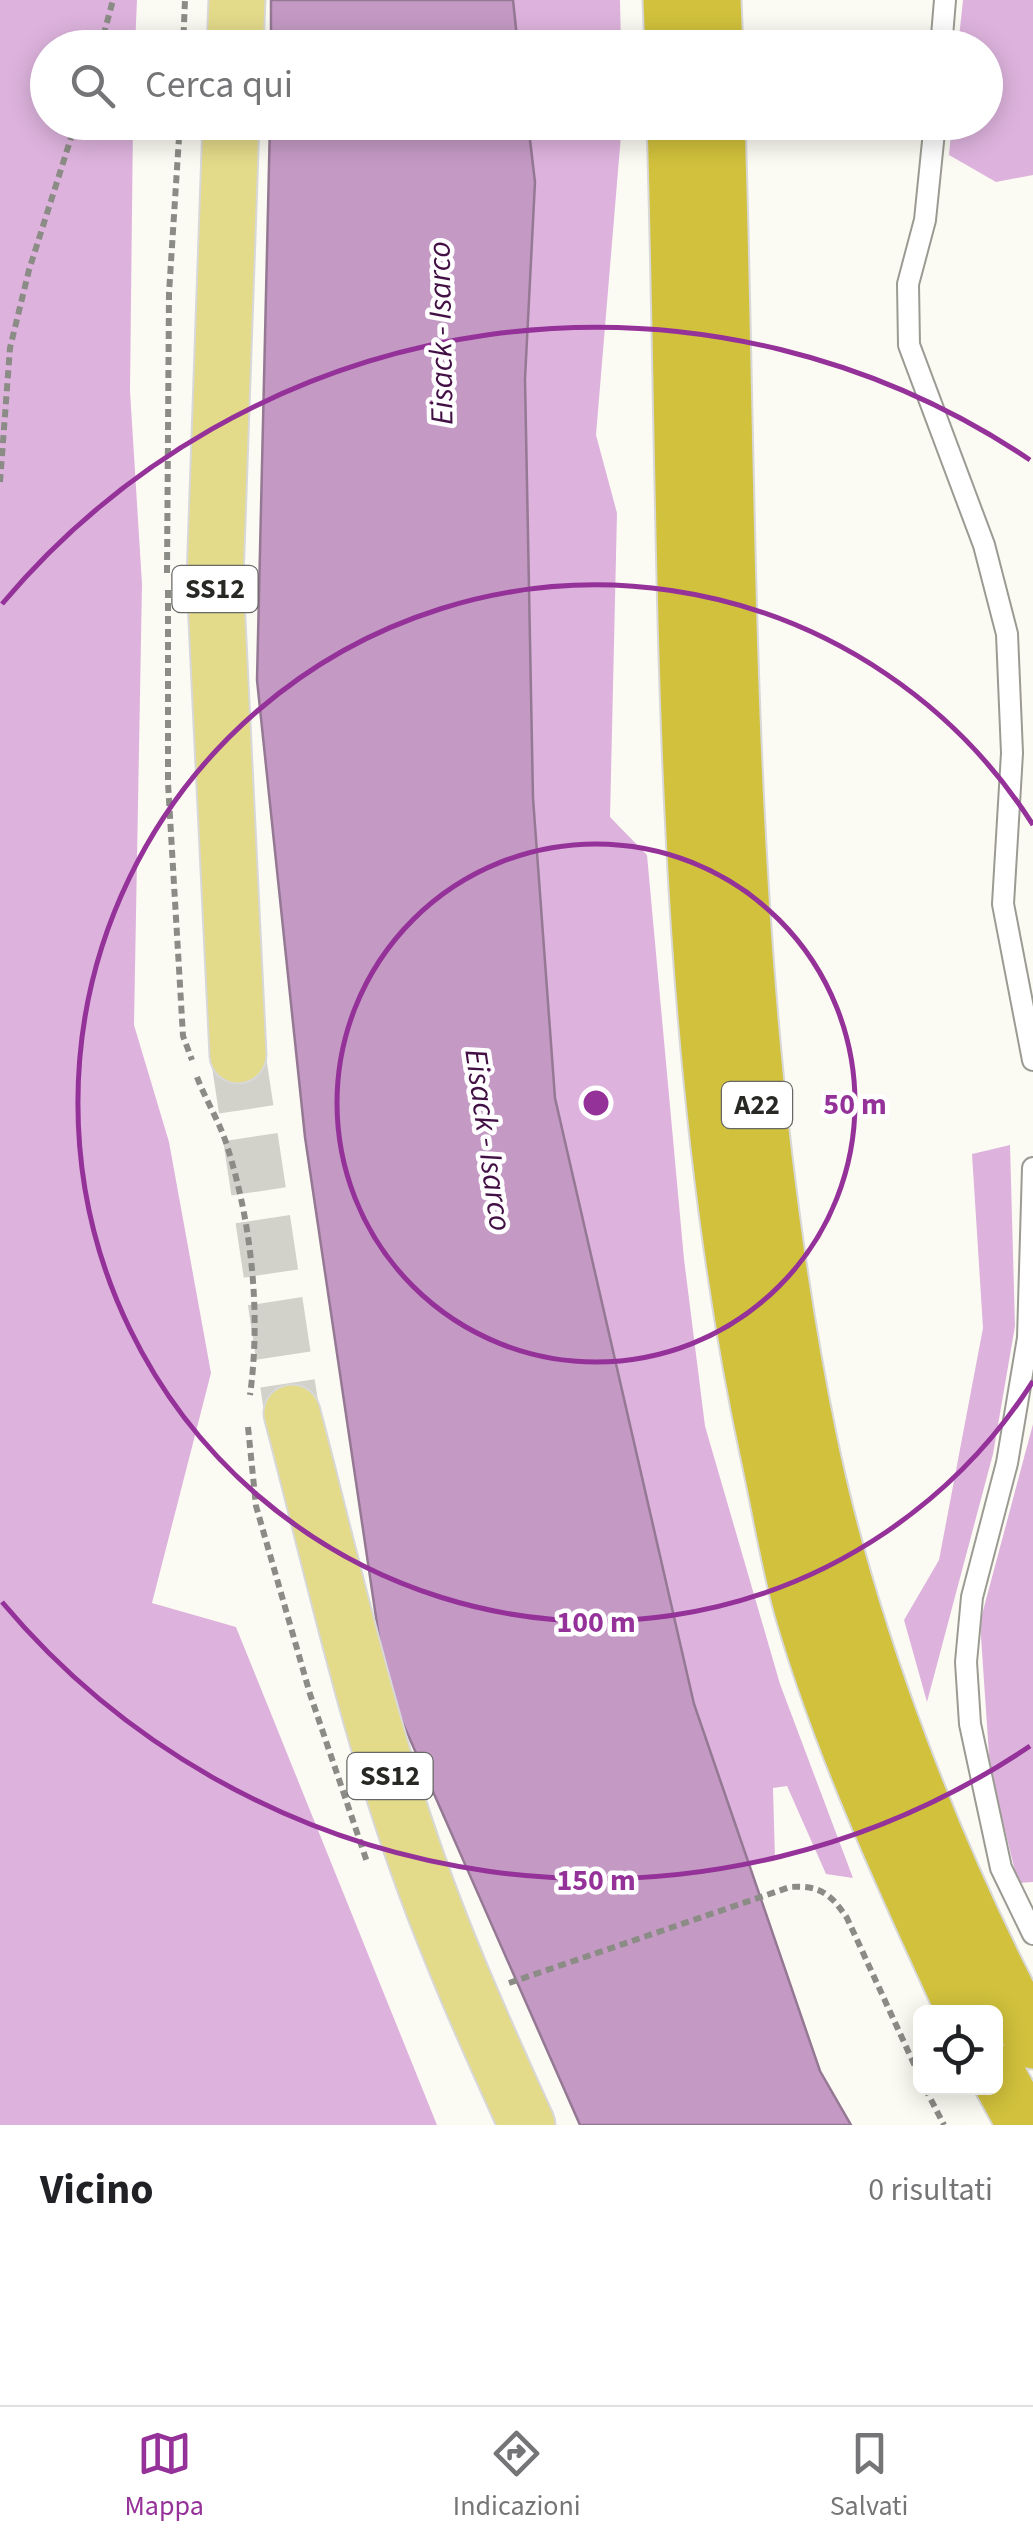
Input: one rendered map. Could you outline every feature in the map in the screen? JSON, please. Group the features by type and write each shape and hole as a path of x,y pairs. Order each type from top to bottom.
{"highway":[{"path":"671,0 672,30"},
{"path":"713,0 714,30"},
{"name":"A22","path":"676,140 697,868 709,1046 742,1330 802,1608 856,1759 962,2005"},
{"name":"A22","path":"718,140 734,693 752,1046 764,1174 809,1443 848,1594 898,1738 1008,1996 1033,2041"},
{"path":"1003,2085 1024,2125"}],"main road":[{"path":"236,30 237,0"},
{"name":"SS12","path":"230,140 215,580 238,1055"},
{"name":"SS12","path":"263,1414 374,1722 416,1858 470,1999 527,2125"}],"lane":[{"path":"942,30 945,0"},
{"path":"933,140 925,220 908,284 909,345 984,545 1007,634 1012,753 1003,904 1033,1060"},
{"path":"1033,1168 1028,1338 1008,1463 972,1597 966,1662 970,1724 1002,1868 1033,1934"}],"path":[{"path":"105,30 113,0"},
{"path":"184,30 185,0"},
{"path":"0,482 10,348 29,270 70,140"},
{"path":"183,1036 228,1146 237,1186 263,1414 256,1506"},
{"path":"498,1987 790,1887 811,1886 832,1896 840,1906 913,2062"},
{"path":"929,2095 944,2125"}],"shaded area":[{"path":"0,0 137,0 136,30 30,30 30,140 133,140 130,391 142,584 134,1025 169,1142 211,1373 152,1603 236,1627 437,2125 0,2125"},
{"path":"513,0 620,0 621,30 516,30"},
{"path":"963,0 1033,0 1033,175 996,182 949,155 950,140 1003,140 1003,30 960,30"},
{"path":"530,140 621,140 596,435 617,513 610,817 647,855 684,1259 705,1426 780,1684 853,1878 826,1874 787,1786 773,1788 775,1859 749,1866 694,1704 555,1098 533,798 525,379 535,182"},
{"path":"1010,1145 1015,1326 993,1454 927,1702 904,1620 939,1560 983,1328 972,1154"},
{"path":"1033,1424 1033,1882 1018,1883 990,1770 980,1622"}],"water":[{"path":"271,0 513,0 516,30 271,30"},
{"name":"Eisack - Isarco","path":"270,140 530,140 535,182 525,379 533,798 555,1098 694,1704 820,2071 851,2125 580,2125 386,1685 305,1137 257,680"}],"tunnel":[{"path":"238,1055 292,1413"}]}
